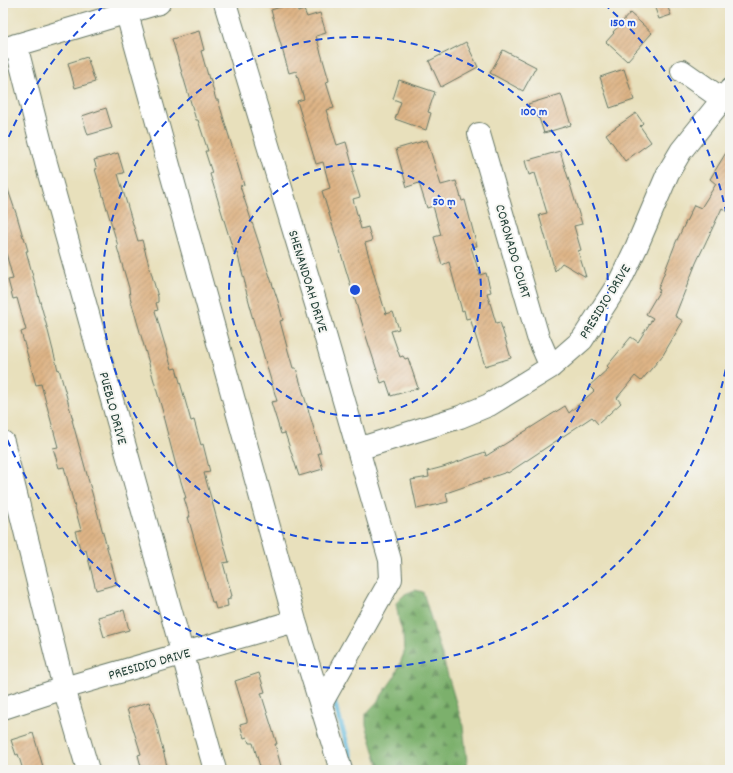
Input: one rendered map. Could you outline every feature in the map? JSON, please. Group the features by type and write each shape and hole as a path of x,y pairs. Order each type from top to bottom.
{"street":[{"path":"9,47 126,8 159,3"},
{"name":"SHENANDOAH DRIVE","path":"225,3 314,297 390,560 391,579 321,704"},
{"path":"126,8 295,621 341,770"},
{"name":"PUEBLO DRIVE","path":"9,47 46,163 215,770"},
{"path":"682,71 726,95"},
{"name":"PRESIDIO DRIVE","path":"358,449 460,417 489,405 551,367 582,340 620,280 668,173 681,150 726,95"},
{"name":"CORONADO COURT","path":"479,134 538,337 551,367"},
{"path":"3,442 64,688 88,770"},
{"name":"PRESIDIO DRIVE","path":"3,708 64,688 295,621"}],"green space":[{"path":"415,590 423,592 463,726 468,770 380,770 366,725 366,714 377,702 395,676 404,653 403,634 396,603 405,594"}],"building":[{"path":"296,3 298,12 304,10 307,17 320,13 326,33 316,36 329,81 326,82 334,108 326,110 337,145 346,142 354,171 352,172 360,197 353,199 361,229 368,227 372,241 365,243 378,288 386,314 393,312 399,329 391,331 400,357 403,356 405,359 408,358 418,388 391,396 386,381 381,383 366,336 322,191 330,188 323,162 316,164 297,101 304,99 296,71 289,73 271,10"},
{"path":"653,3 666,3 671,15 659,19"},
{"path":"630,13 652,33 627,61 606,42"},
{"path":"199,31 204,50 201,51 209,79 210,78 216,100 218,100 244,185 240,186 278,301 283,320 280,321 287,347 293,368 296,368 321,453 318,453 323,469 299,476 285,433 281,434 271,402 277,401 250,309 237,252 234,253 210,174 212,173 205,151 208,151 198,120 196,120 172,39"},
{"path":"466,42 478,67 441,87 429,61"},
{"path":"503,50 536,67 523,91 490,73"},
{"path":"87,57 95,82 75,88 68,63"},
{"path":"624,69 634,100 610,108 600,77"},
{"path":"399,80 435,92 428,112 431,113 426,130 395,119 401,102 393,99"},
{"path":"561,94 571,125 544,133 538,115 532,117 528,104"},
{"path":"106,108 112,128 88,135 82,116"},
{"path":"636,113 643,123 640,126 651,142 625,161 606,134"},
{"path":"427,140 441,185 456,181 462,201 465,200 477,246 471,247 480,275 486,273 491,292 487,293 496,323 500,322 511,358 485,366 470,318 466,319 464,310 462,311 449,262 442,265 434,237 441,235 433,206 427,208 419,183 407,187 396,149"},
{"path":"730,146 730,213 722,208 696,263 675,316 683,321 663,355 641,381 635,376 617,398 621,403 598,424 592,417 508,473 507,472 446,493 448,502 417,509 411,480 429,477 428,471 485,452 486,456 565,406 569,413 594,391 589,386 609,368 607,366 631,337 638,342 653,318 646,314 660,290 658,289 676,242 694,205 701,208 716,184 710,179"},
{"path":"560,151 582,224 574,226 581,250 578,251 586,277 562,263 555,271 539,215 547,213 535,173 529,175 525,161"},
{"path":"118,153 124,173 118,174 138,241 142,240 158,297 158,302 156,303 158,310 155,311 172,369 176,368 191,421 194,420 201,445 203,444 210,472 204,473 229,562 223,563 232,596 230,596 230,599 227,600 228,606 216,609 214,602 212,602 188,517 190,517 184,498 186,498 130,297 129,288 117,247 118,246 95,169 97,169 94,160"},
{"path":"3,181 5,181 28,251 26,251 117,584 96,590 86,550 81,552 75,531 81,530 64,467 59,468 53,448 58,447 41,384 36,385 21,332 26,330 17,298 13,299 8,280 13,279 3,242"},
{"path":"124,610 129,630 104,637 98,617"},
{"path":"259,673 265,692 261,693 277,744 275,744 282,770 261,770 253,743 249,743 247,737 244,738 240,724 247,722 247,720 235,681"},
{"path":"149,702 155,719 168,770 142,770 138,755 141,754 127,709"},
{"path":"33,733 44,770 23,770 18,754 16,755 11,740"}],"waterway":[{"path":"333,698 355,770"}]}
